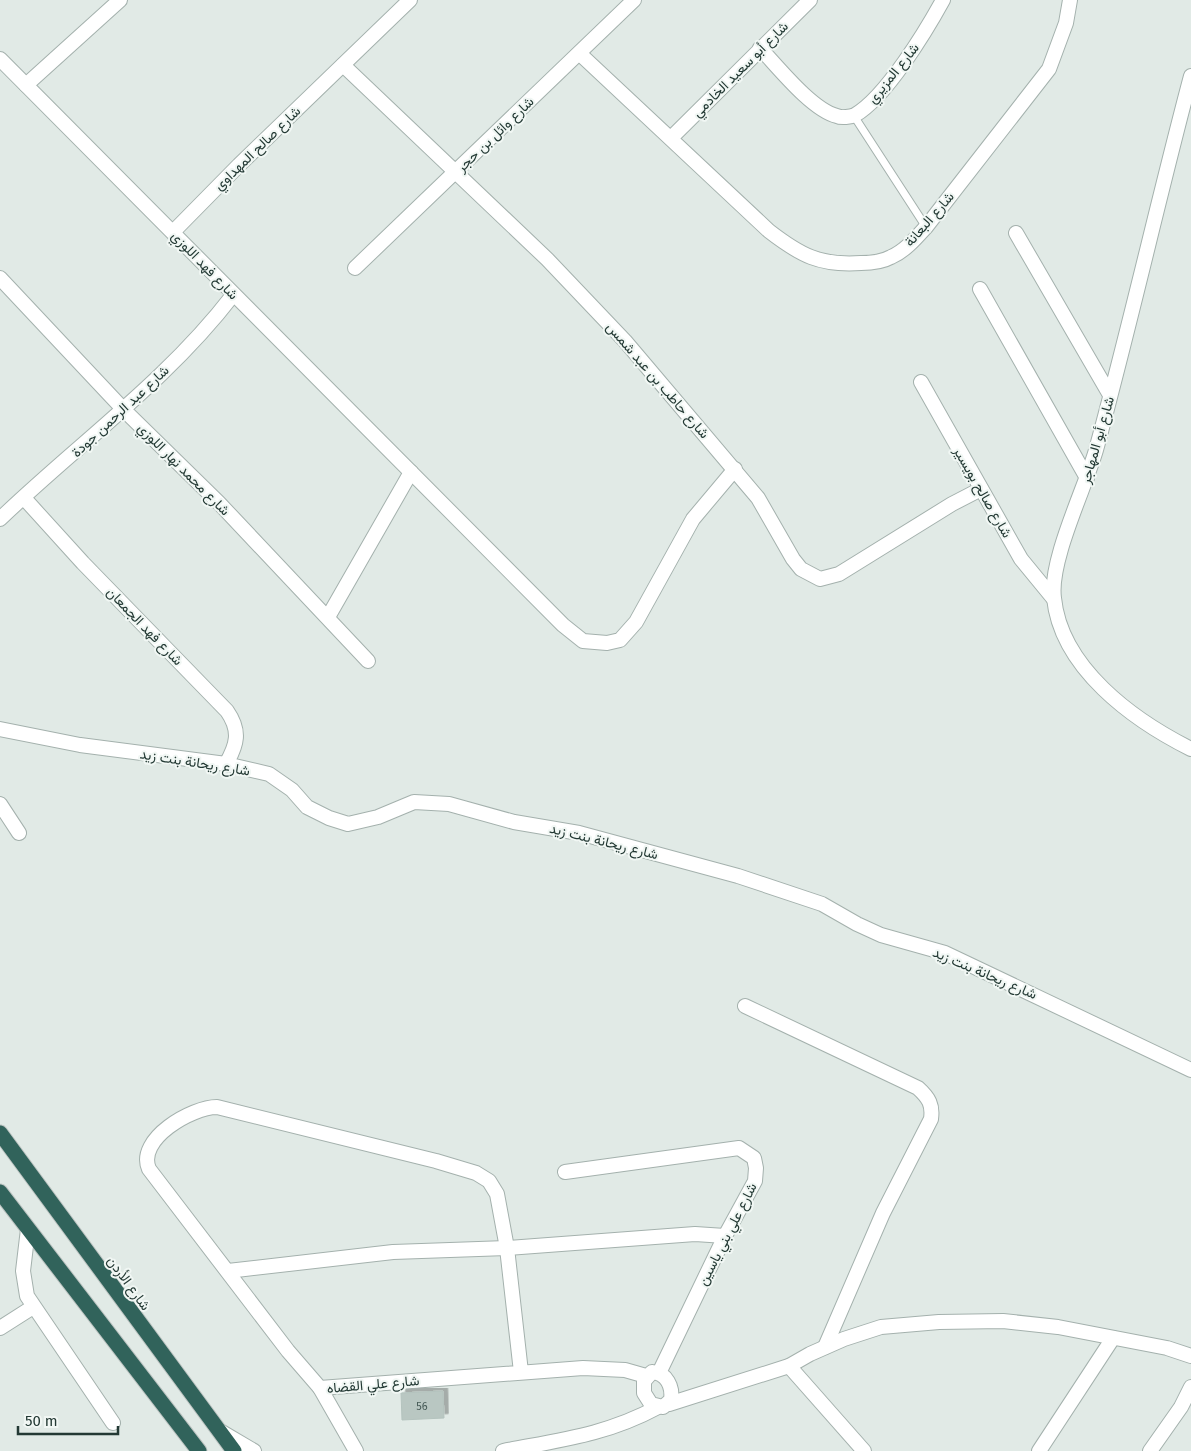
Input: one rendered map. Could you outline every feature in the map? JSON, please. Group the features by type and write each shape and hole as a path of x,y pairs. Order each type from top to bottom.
{"highway":[{"name":"شارع الأردن","path":"0,1133 215,1428 234,1451"},
{"path":"0,1192 198,1451"}],"street":[{"path":"26,85 120,0"},
{"name":"شارع صالح المهداوي","path":"173,232 410,0"},
{"name":"شارع وائل بن حجر","path":"355,268 580,54 634,0"},
{"name":"شارع أبو سعيد الخادمي","path":"671,138 810,0"},
{"name":"شارع المزيري","path":"854,116 874,100 900,67 924,33 943,0"},
{"name":"شارع البعانة","path":"580,54 769,231 796,252 831,264 877,262 892,257 906,247 926,227 1049,69 1066,23 1070,0"},
{"path":"760,48 795,85 826,112 839,117 854,116"},
{"name":"شارع فهد اللوزي","path":"0,59 563,625 583,641 607,643 620,640 636,622 693,519 735,469"},
{"name":"شارع حاطب بن عبد شمس","path":"343,65 587,299 658,378 735,469 758,498 793,559 811,576 820,579 839,574 981,488"},
{"name":"شارع أبو المهاجر","path":"1190,744 1143,723 1118,703 1095,680 1068,642 1054,598 1057,568 1087,478 1110,395 1191,76"},
{"path":"1016,233 1110,395"},
{"name":"شارع محمد نهار اللوزي","path":"0,278 124,410 219,503 368,661"},
{"path":"980,289 1087,478"},
{"name":"شارع عبد الرحمن جودة","path":"0,517 124,410 187,349 233,295"},
{"name":"شارع صالح بويسير","path":"921,382 1021,559 1054,598"},
{"path":"328,617 411,472"},
{"name":"شارع فهد الجمعان","path":"24,498 83,563 227,711 236,725 237,742 226,764"},
{"name":"شارع ريحانة بنت زيد","path":"0,729 80,745 226,764 269,774 292,790 308,807 329,818 348,824 378,817 414,802 449,804 514,822 579,833 738,876 822,904 856,924 881,935 945,953 1014,984 1191,1070"},
{"path":"0,804 20,833"},
{"path":"745,1006 918,1088 928,1097 932,1109 931,1120 883,1212 825,1347"},
{"name":"شارع علي القضاه","path":"507,1248 497,1194 489,1181 476,1173 436,1161 217,1107 203,1108 190,1113 154,1139 147,1155 146,1162 149,1169 288,1351 320,1388 521,1372 609,1368 652,1375"},
{"name":"شارع علي بني ياسين","path":"566,1172 739,1148 754,1158 756,1168 755,1181 652,1375"},
{"path":"28,1228 22,1271 24,1284 33,1308 112,1423"},
{"path":"228,1271 393,1252 507,1248 695,1234 726,1236"},
{"path":"507,1248 521,1372"},
{"path":"0,1328 33,1308"},
{"path":"503,1451 598,1433 620,1426 663,1405 789,1366 825,1347 881,1327 939,1322 1003,1320 1058,1327 1166,1348 1191,1356"},
{"path":"1039,1451 1114,1338"},
{"path":"789,1366 864,1451"},
{"path":"652,1375 671,1386 672,1393 663,1405 651,1404 645,1396 643,1386 652,1375"},
{"path":"1150,1451 1181,1406 1191,1386"},
{"path":"320,1388 356,1451"},
{"path":"215,1428 254,1451"}],"lane":[{"path":"854,116 926,227"}],"building":[{"path":"443,1391 444,1418 402,1420 401,1393"}]}
